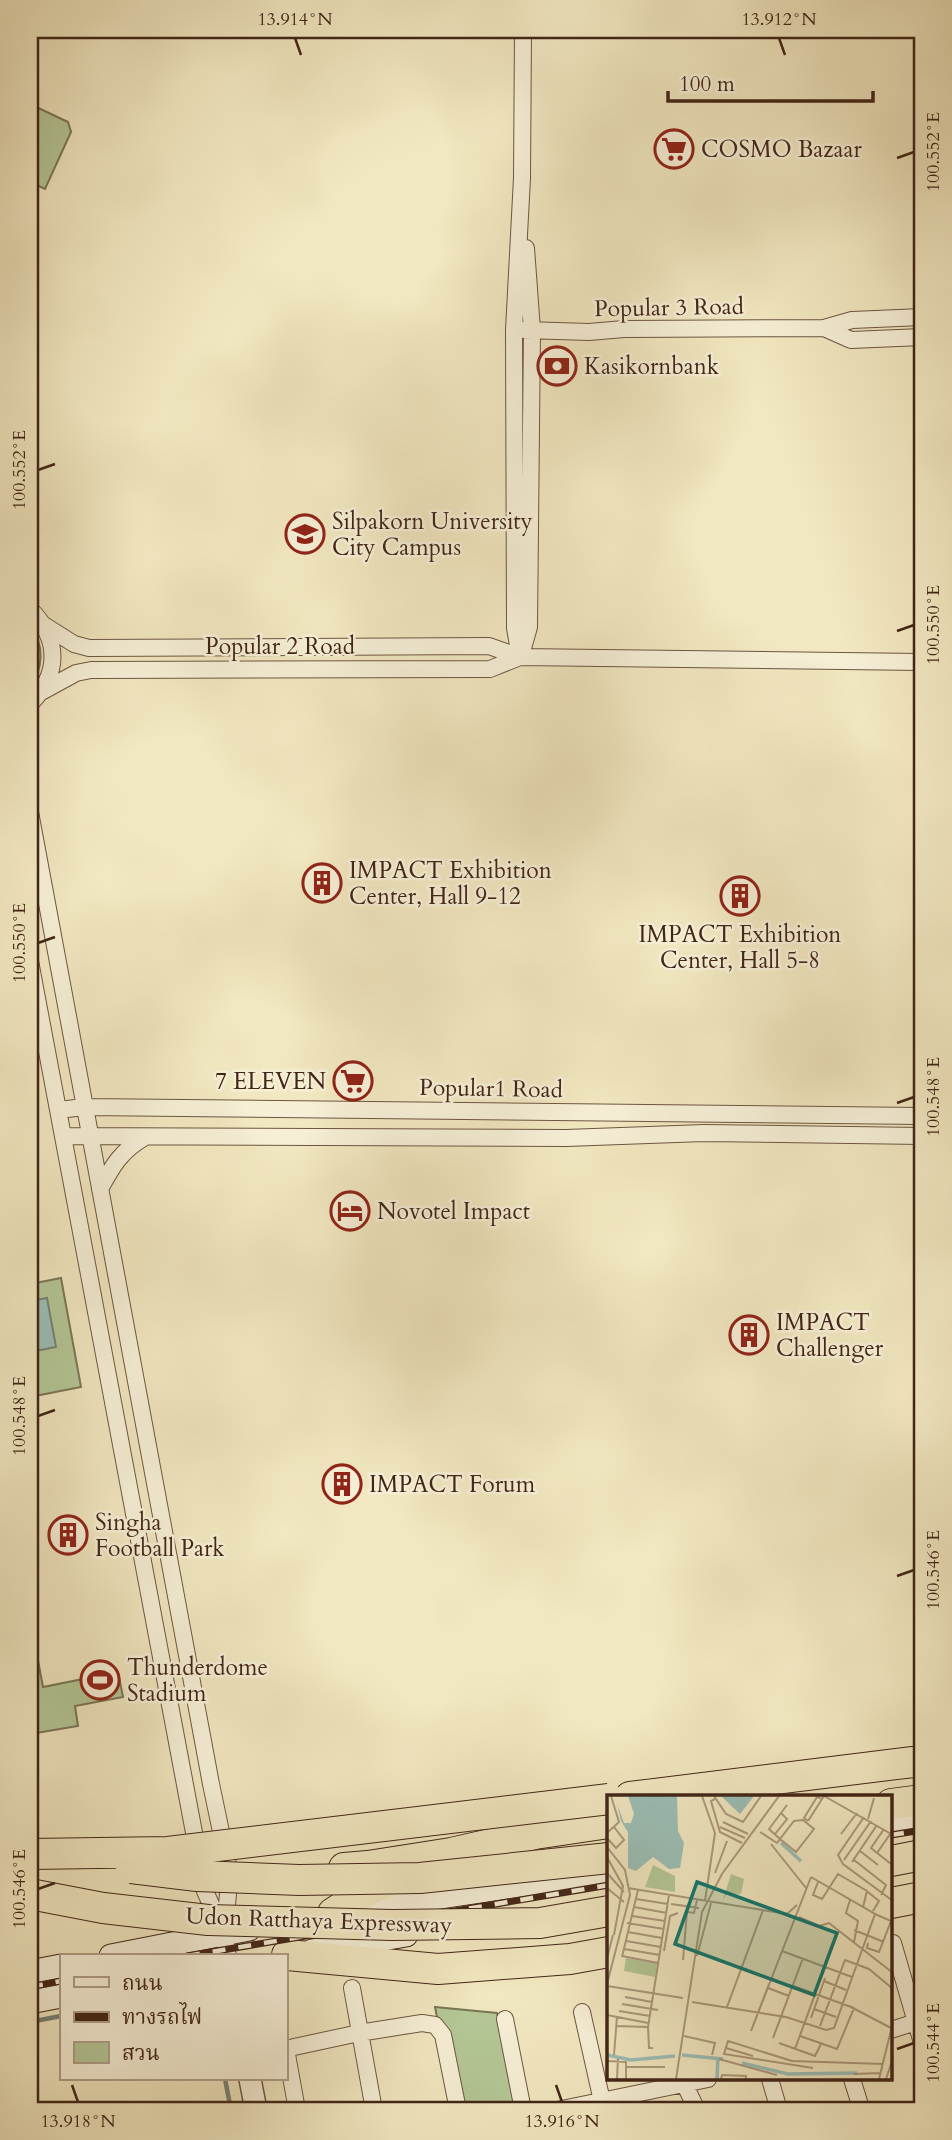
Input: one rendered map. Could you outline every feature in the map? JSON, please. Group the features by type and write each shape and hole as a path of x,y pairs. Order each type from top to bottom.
{"highway":[{"path":"647,1795 913,1762 922,1764"},
{"path":"784,1795 922,1772"},
{"path":"30,1855 168,1852 607,1800"},
{"path":"892,1804 922,1800"},
{"path":"228,1864 293,1871 368,1866 450,1853 535,1834 607,1823"},
{"path":"332,1913 368,1890 450,1853"},
{"name":"Udon Ratthaya Expressway","path":"30,1855 197,1876 299,1880 420,1878 607,1858"},
{"path":"892,1861 922,1855"},
{"path":"892,1885 922,1878"},
{"name":"Udon Ratthaya Expressway","path":"30,1894 103,1908 208,1920 392,1925 540,1923 607,1911"},
{"path":"892,1903 922,1897"},
{"path":"540,1923 607,1918"},
{"path":"287,1956 438,1969 570,1959 607,1952"}],"main road":[{"path":"892,1822 922,1816"},
{"path":"892,1847 922,1842"},
{"path":"132,1954 226,1945 332,1913 607,1871"},
{"path":"287,1955 607,1900"},
{"path":"30,1972 60,1966"},
{"path":"30,2001 60,1996"}],"street":[{"path":"520,657 515,628 513,330 522,178 523,30"},
{"path":"520,657 529,627 532,330 522,178"},
{"name":"Popular 3 Road","path":"513,330 589,332 624,329 824,328 852,320 922,317"},
{"name":"Popular 3 Road","path":"824,328 851,340 922,337"},
{"path":"30,609 44,625 52,647 51,670 43,691 30,704"},
{"name":"Popular 2 Road","path":"44,625 61,637 89,648 489,646 520,657 922,662"},
{"name":"Popular 2 Road","path":"43,691 76,673 91,670 490,668 520,657"},
{"path":"30,812 228,1864 226,1945"},
{"path":"30,961 205,1891 226,1945"},
{"name":"Popular1 Road","path":"58,1110 85,1107 922,1116"},
{"path":"64,1136 566,1138 704,1133 922,1136"},
{"path":"100,1189 117,1159 130,1146 148,1135"},
{"path":"892,1943 919,2021 922,2043"},
{"path":"352,1988 374,2110"},
{"path":"582,2012 603,2106"},
{"path":"505,2019 523,2110"},
{"path":"892,2030 919,2021"},
{"path":"287,2049 359,2033 422,2023 435,2025 443,2035 458,2110"},
{"path":"287,2059 297,2110"},
{"path":"250,2080 256,2110"},
{"path":"770,2080 779,2110"},
{"path":"852,2080 861,2108"},
{"path":"557,2110 603,2106 683,2082 697,2110"}],"green space":[{"path":"30,104 68,122 71,132 45,189 30,182"},
{"path":"30,625 40,649 40,665 30,689"},
{"path":"61,1278 81,1387 30,1397 30,1284"},
{"name":"Thunderdome Stadium","path":"30,1618 43,1687 118,1672 123,1697 75,1706 78,1726 30,1734"},
{"path":"435,2007 497,2013 516,2109 455,2110"}],"water":[{"path":"47,1298 56,1347 30,1352 30,1301"}],"waterway":[{"path":"30,2022 60,2016"},
{"path":"225,2080 231,2110"}],"railway":[{"path":"892,1835 922,1830"},
{"path":"199,1954 607,1885"},
{"path":"30,1987 60,1981"}],"place":[{"name":"COSMO Bazaar","path":"674,149"},
{"name":"Kasikornbank","path":"557,366"},
{"name":"Silpakorn University City Campus","path":"305,534"},
{"name":"IMPACT Exhibition Center, Hall 9-12","path":"322,883"},
{"name":"IMPACT Exhibition Center, Hall 5-8","path":"740,896"},
{"name":"7 ELEVEN","path":"353,1081"},
{"name":"Novotel Impact","path":"350,1211"},
{"name":"IMPACT Challenger","path":"749,1335"},
{"name":"IMPACT Forum","path":"342,1484"},
{"name":"Singha Football Park","path":"68,1535"},
{"name":"Thunderdome Stadium","path":"100,1680"}]}
